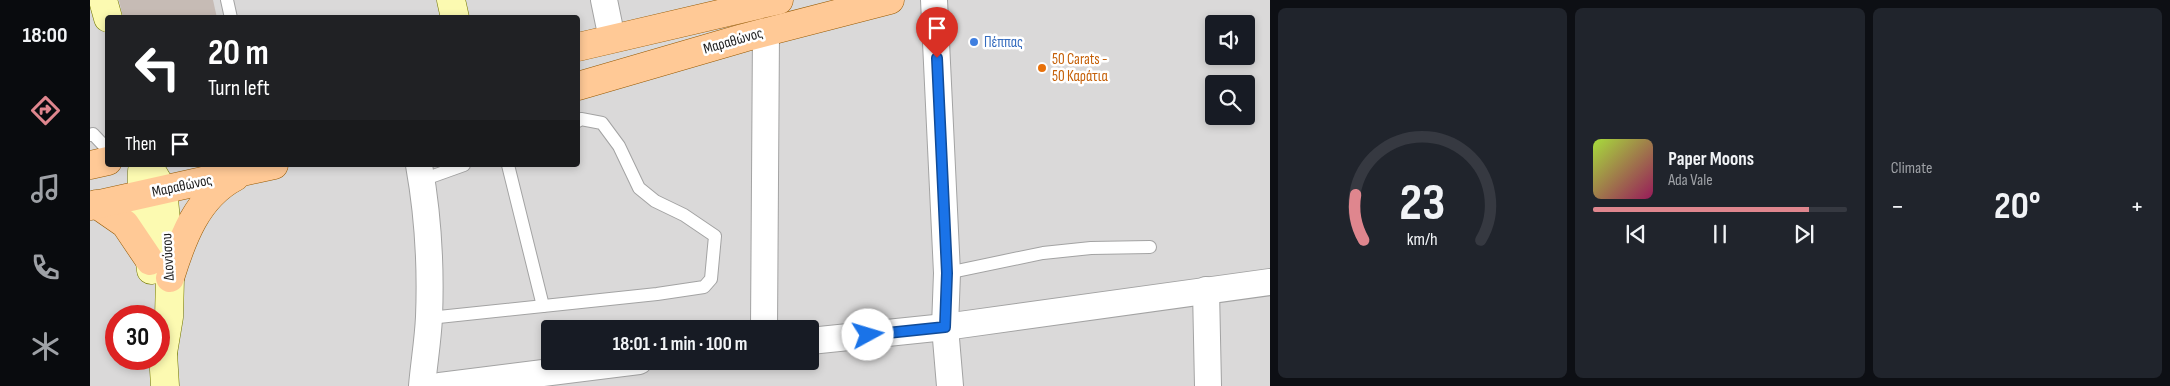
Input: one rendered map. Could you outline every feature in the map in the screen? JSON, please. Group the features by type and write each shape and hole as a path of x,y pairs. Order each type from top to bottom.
{"main road":[{"path":"103,0 107,15"},
{"path":"451,0 455,15"},
{"name":"Μαραθώνος","path":"580,47 779,0"},
{"name":"Μαραθώνος","path":"580,85 766,32 890,0"},
{"path":"90,165 105,162"},
{"name":"Διονύσου","path":"143,167 153,192"},
{"name":"Διονύσου","path":"148,167 153,192 160,270 167,305"},
{"name":"Μαραθώνος","path":"93,205 266,167"},
{"path":"93,205 125,224 160,270 178,252 196,214 222,184 246,172"},
{"name":"Διονύσου","path":"157,305 160,270"},
{"name":"Διονύσου","path":"164,370 165,386"}],"street":[{"path":"604,0 612,39"},
{"path":"934,0 947,273 945,327 950,386"},
{"path":"764,320 766,32"},
{"path":"421,173 427,232 429,318 422,386"},
{"path":"819,340 945,327 1270,282"},
{"path":"1206,290 1208,386"},
{"path":"440,386 567,370"}],"lane":[{"path":"227,0 230,15"},
{"path":"429,318 704,287 711,279 715,236 638,188 619,146 602,122 580,120"},
{"path":"90,135 93,134 105,147"},
{"path":"421,173 453,167"},
{"path":"508,167 543,306"},
{"path":"947,273 1043,253 1091,248 1150,247"}],"shaded area":[{"path":"90,0 1270,0 1270,386 90,386"}],"building":[{"path":"119,0 213,0 216,15 122,15"}],"place":[{"name":"Πέππας","path":"974,42"},
{"name":"50 Carats - 50 Καράτια","path":"1042,68"}],"route":[{"path":"868,335 945,327 947,273 937,58"}]}
